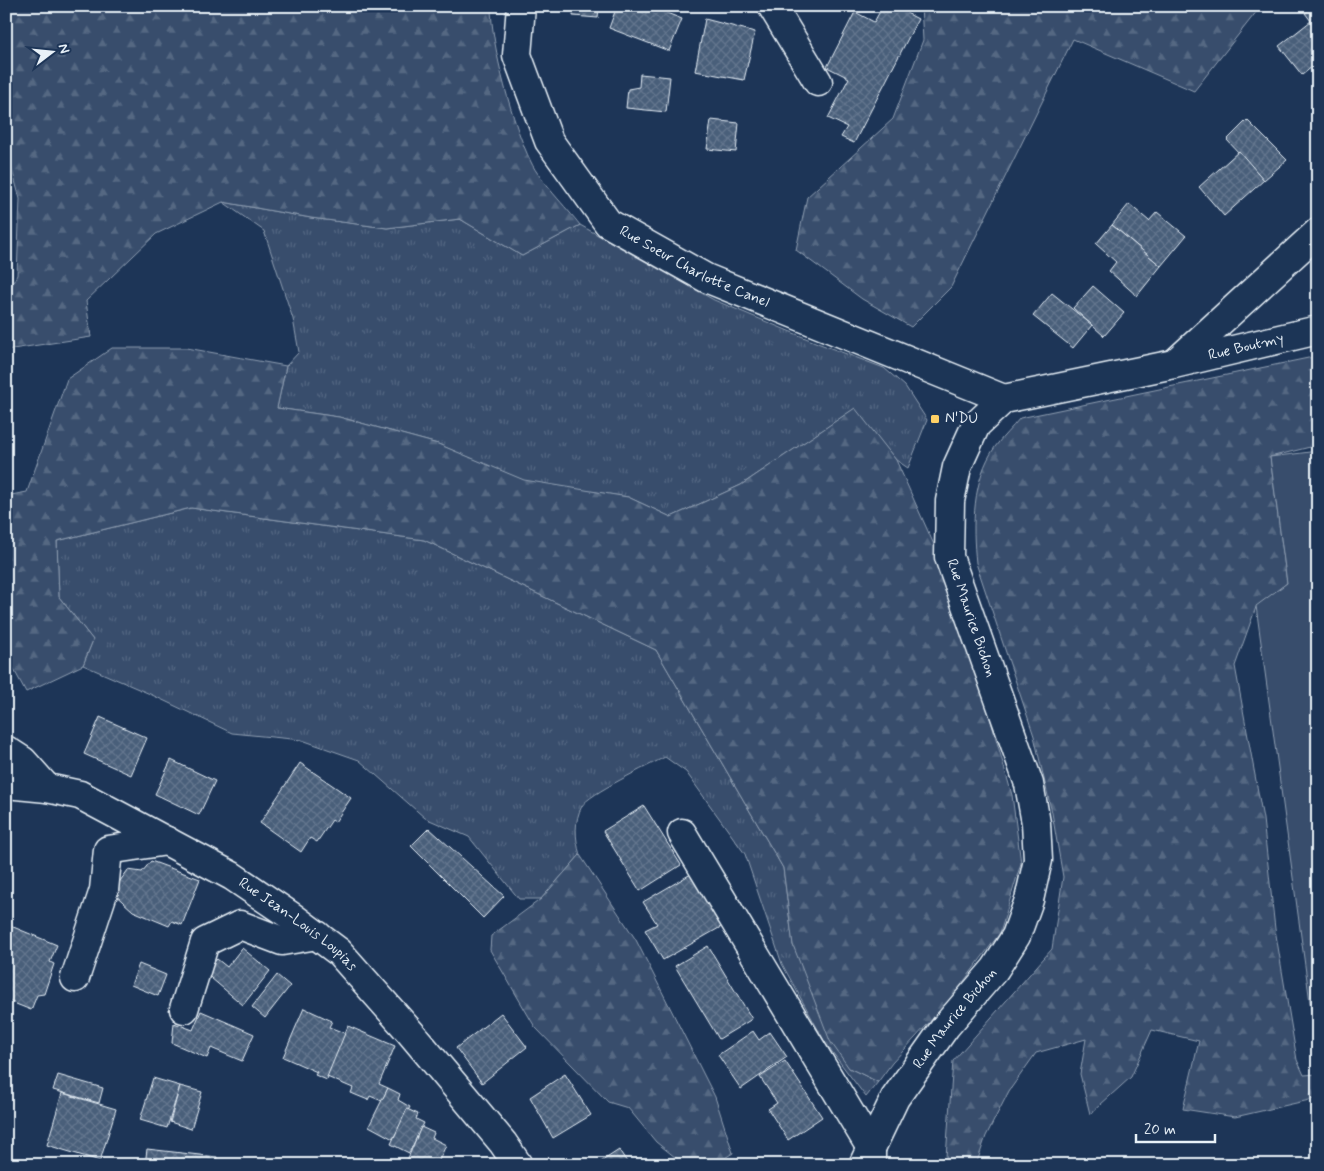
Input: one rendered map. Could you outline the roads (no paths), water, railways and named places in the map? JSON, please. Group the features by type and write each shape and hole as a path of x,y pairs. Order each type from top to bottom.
{"street":[{"name":"Rue Soeur Charlotte Canel","path":"521,6 517,55 549,141 608,223 706,278 1004,399"},
{"path":"772,6 818,82"},
{"path":"1004,399 1174,364 1318,232"},
{"name":"Rue Boutmy","path":"1174,364 1318,330"},
{"name":"Rue Maurice Bichon","path":"869,1159 895,1098 946,1026 996,969 1016,936 1029,900 1038,860 1036,823 1029,784 949,557 950,501 958,460 976,426 1004,399"},
{"path":"6,750 23,761 47,788"},
{"name":"Rue Jean-Louis Loupias","path":"6,784 47,788 80,795 232,876 317,935 339,952 399,1019 503,1143 518,1165"},
{"path":"682,833 869,1159"},
{"path":"75,978 104,890 108,850 167,841"},
{"path":"184,1009 205,942 240,925 282,941 317,935"}],"place":[{"name":"N'DU","path":"935,419"}]}
